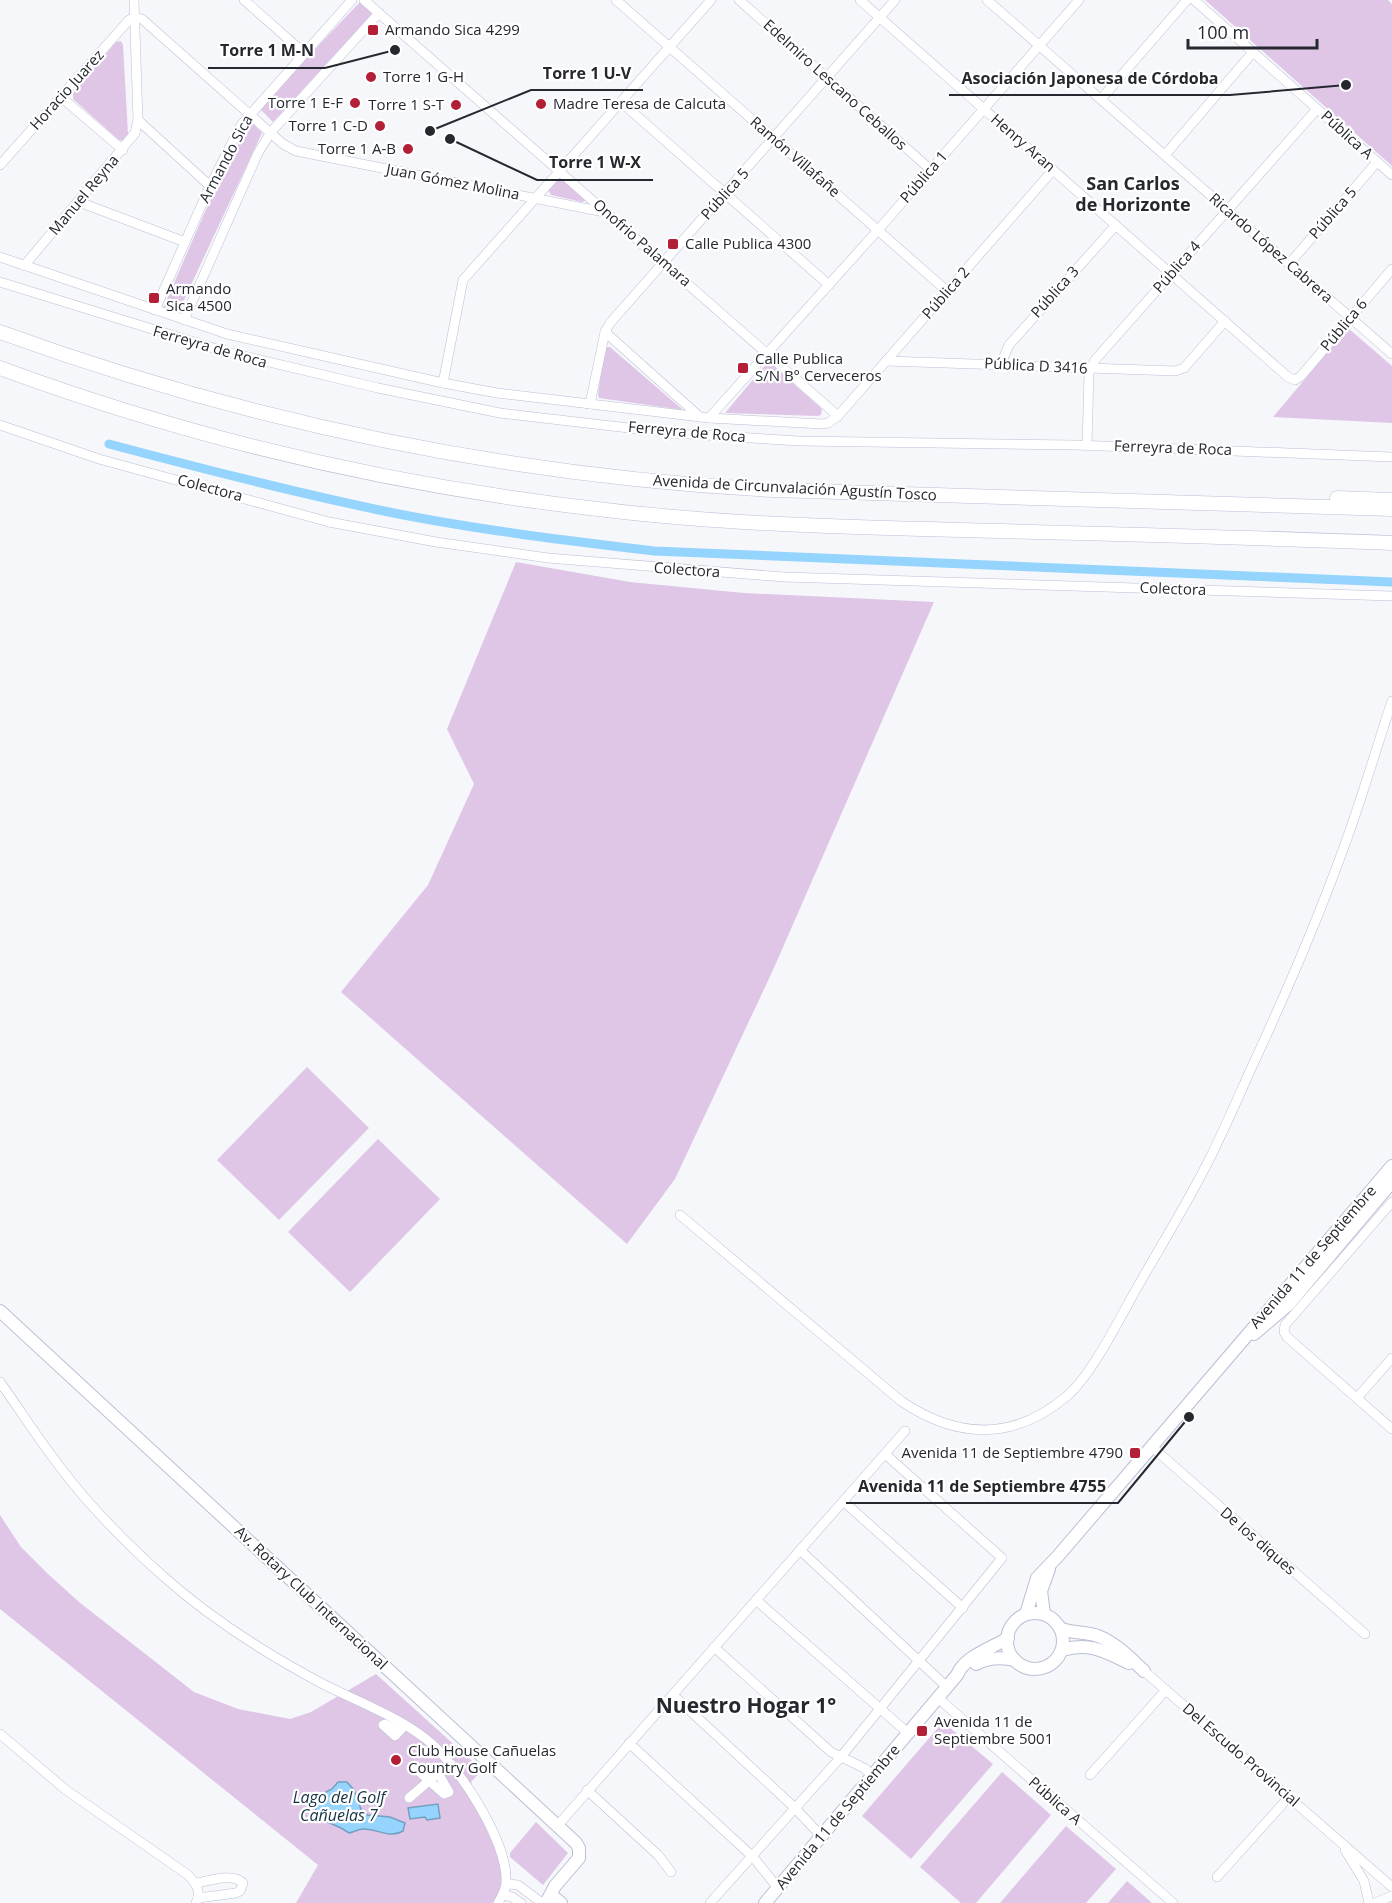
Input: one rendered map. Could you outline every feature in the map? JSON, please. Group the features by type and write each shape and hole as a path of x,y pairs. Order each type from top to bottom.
{"highway":[{"name":"Avenida de Circunvalación Agustín Tosco","path":"0,332 115,371 261,414 433,451 546,469 726,487 1392,509"},
{"path":"0,368 164,422 284,454 410,481 546,503 669,517 790,524 1392,543"},
{"path":"1226,504 1317,498 1392,500"},
{"path":"1351,541 1392,548"}],"main road":[{"name":"Avenida 11 de Septiembre","path":"1234,1349 1289,1304 1387,1192 1392,1166"},
{"name":"Avenida 11 de Septiembre","path":"1058,1556 1262,1317 1387,1192"},
{"name":"Av. Rotary Club Internacional","path":"0,1311 576,1843 580,1853 579,1858 555,1886 548,1902"},
{"path":"1044,1614 1041,1592 1047,1573 1058,1556"},
{"path":"1026,1614 1037,1578 1058,1556"},
{"path":"1026,1614 1044,1614 1054,1620 1061,1629 1062,1650 1052,1663 1037,1669 1022,1665 1010,1653 1008,1638 1011,1626 1026,1614"},
{"path":"1061,1629 1106,1640 1119,1648 1144,1671"},
{"path":"957,1675 961,1666 971,1658 1008,1638"},
{"path":"1062,1650 1083,1646 1092,1647 1105,1651 1144,1671"},
{"path":"957,1675 984,1660 1004,1657 1015,1660"},
{"name":"Avenida 11 de Septiembre","path":"765,1903 957,1675"}],"street":[{"path":"134,0 138,120 210,186"},
{"path":"244,0 304,52"},
{"name":"Armando Sica","path":"155,310 210,186 241,125 249,113 352,0"},
{"name":"Onofrio Palamara","path":"364,0 838,416"},
{"name":"Ramón Villafañe","path":"616,0 947,291"},
{"path":"711,0 463,280 443,383 496,393 705,418 814,425 828,423 838,416"},
{"name":"Edelmiro Lescano Ceballos","path":"739,0 931,170"},
{"name":"Henry Aran","path":"860,0 1294,380"},
{"name":"Pública 5","path":"590,404 605,332 610,323 895,0"},
{"name":"Ricardo López Cabrera","path":"987,0 1392,354"},
{"name":"Pública 1","path":"705,418 829,285 1079,0"},
{"path":"1101,99 1187,0"},
{"name":"Pública A","path":"1194,0 1392,175"},
{"name":"Armando Sica","path":"184,320 258,153 271,132 379,13"},
{"name":"Horacio Juarez","path":"0,165 134,17"},
{"name":"Juan Gómez Molina","path":"134,17 141,19 283,144 296,151 606,212"},
{"path":"1165,155 1253,52"},
{"path":"61,97 123,150"},
{"path":"621,102 829,285"},
{"name":"Pública 4","path":"1090,368 1317,109"},
{"name":"Manuel Reyna","path":"24,266 123,150 135,134 138,120"},
{"name":"Pública 5","path":"1289,264 1377,162"},
{"name":"Pública 2","path":"838,416 1053,170"},
{"path":"79,202 185,242"},
{"name":"Pública 3","path":"1001,364 1009,345 1116,225"},
{"name":"Ferreyra de Roca","path":"0,257 184,320 264,343 443,383"},
{"name":"Pública 6","path":"1294,380 1301,376 1392,269"},
{"name":"Ferreyra de Roca","path":"0,282 241,356 500,413 672,433 788,440 1087,445 1392,457"},
{"name":"Pública D 3416","path":"886,361 1175,371 1184,368 1225,321"},
{"path":"605,332 705,418"},
{"path":"1087,445 1090,368"},
{"name":"Colectora","path":"0,425 99,459 329,522 435,542 548,558 784,577 1392,596"},
{"path":"680,1215 901,1401 931,1419 961,1429 980,1431 1023,1423 1056,1404 1069,1394 1095,1360 1210,1158 1273,1021 1341,855 1392,701"},
{"path":"1387,1192 1285,1325 1284,1332 1392,1429"},
{"path":"1357,1398 1392,1358"},
{"path":"0,1382 55,1461 81,1493 116,1531 163,1576 202,1608 250,1642 402,1728 423,1737 451,1764 471,1793 494,1835 504,1863 507,1884 501,1899"},
{"path":"558,1824 905,1431"},
{"name":"De los diques","path":"1151,1446 1365,1634"},
{"path":"710,1903 840,1758 1002,1558 885,1454"},
{"path":"843,1501 963,1608"},
{"path":"800,1550 947,1687"},
{"path":"756,1600 908,1733"},
{"path":"714,1647 831,1752 864,1768 872,1775"},
{"name":"Del Escudo Provincial","path":"1144,1671 1392,1887"},
{"path":"1090,1775 1166,1690"},
{"path":"672,1695 795,1808 821,1836"},
{"name":"Pública A","path":"938,1698 1173,1903"},
{"path":"0,1734 66,1790 188,1875 196,1883 197,1901 236,1893 240,1891 243,1883 236,1878 196,1883"},
{"path":"629,1743 753,1857 778,1888"},
{"path":"409,1798 451,1764"},
{"path":"416,1769 444,1794 448,1792 438,1773"},
{"path":"587,1790 658,1855 670,1872"},
{"path":"1217,1877 1289,1797"},
{"name":"Del Escudo Provincial","path":"1339,1840 1364,1881 1370,1903"},
{"path":"507,1884 518,1885 548,1902"},
{"path":"1375,1903 1392,1896"},
{"path":"501,1899 512,1897 521,1903"}],"shaded area":[{"path":"1205,0 1388,0 1392,4 1392,166"},
{"path":"361,1 374,12 273,122 259,108"},
{"path":"121,41 128,134 124,141 119,140 73,99 73,93 116,42"},
{"path":"250,121 262,133 176,317 161,313 204,214"},
{"path":"559,178 586,200 582,202 551,195 548,190"},
{"path":"1348,328 1392,366 1392,423 1273,417"},
{"path":"610,347 683,410 599,398 604,350"},
{"path":"767,363 822,409 821,415 725,413"},
{"path":"516,562 630,582 744,593 934,602 773,970 675,1179 627,1244 341,992 428,885 474,784 447,729"},
{"path":"307,1067 369,1128 279,1220 217,1160"},
{"path":"378,1139 440,1199 350,1292 288,1232"},
{"path":"0,1515 21,1547 47,1573 79,1602 194,1692 238,1709 290,1719 311,1712 376,1674 482,1770 471,1782 506,1872 498,1903 296,1903 318,1865 0,1609"},
{"path":"943,1722 993,1764 911,1859 862,1816"},
{"path":"1002,1772 1051,1815 976,1903 961,1903 920,1867"},
{"path":"536,1822 568,1853 543,1885 510,1857 510,1853"},
{"path":"1066,1826 1116,1869 1086,1903 1000,1903"},
{"path":"1127,1881 1152,1903 1108,1903"}],"water":[{"name":"Lago del Golf Cañuelas 7","path":"338,1782 347,1782 354,1790 362,1812 368,1815 390,1817 405,1823 403,1831 389,1834 360,1829 349,1833 316,1817 317,1802 320,1797"},
{"path":"438,1804 440,1818 410,1819 408,1808"}],"waterway":[{"path":"109,444 278,487 413,517 516,534 654,551 1392,582"}],"place":[{"name":"Armando Sica 4299","path":"373,30"},
{"name":"Torre 1 M-N","path":"395,50"},
{"name":"Torre 1 G-H","path":"371,77"},
{"name":"Asociación Japonesa de Córdoba","path":"1346,85"},
{"name":"Torre 1 E-F","path":"355,103"},
{"name":"Madre Teresa de Calcuta","path":"541,104"},
{"name":"Torre 1 S-T","path":"456,105"},
{"name":"Torre 1 C-D","path":"380,126"},
{"name":"Torre 1 U-V","path":"430,131"},
{"name":"Torre 1 W-X","path":"450,139"},
{"name":"Torre 1 A-B","path":"408,149"},
{"name":"Calle Publica 4300","path":"673,244"},
{"name":"Armando Sica 4500","path":"154,298"},
{"name":"Calle Publica S/N B° Cerveceros","path":"743,368"},
{"name":"Avenida 11 de Septiembre 4755","path":"1189,1417"},
{"name":"Avenida 11 de Septiembre 4790","path":"1135,1453"},
{"name":"Avenida 11 de Septiembre 5001","path":"922,1731"},
{"name":"Club House Cañuelas Country Golf","path":"396,1760"}],"district":[{"name":"San Carlos de Horizonte","path":"1133,194"},
{"name":"Nuestro Hogar 1°","path":"746,1706"}]}
